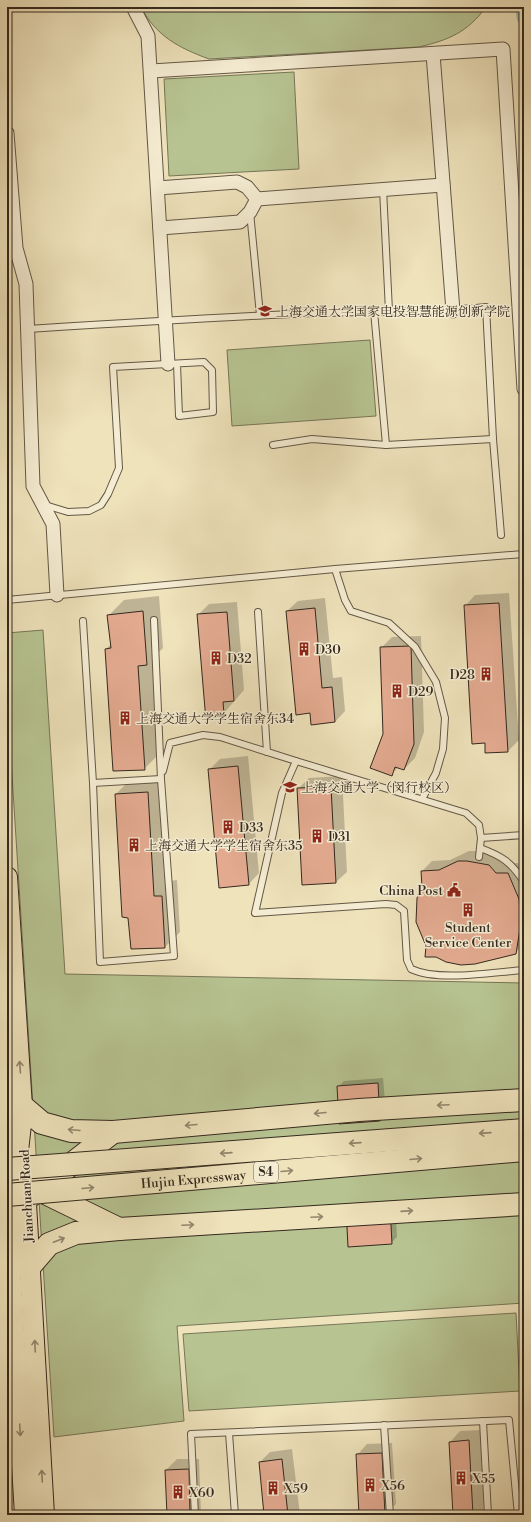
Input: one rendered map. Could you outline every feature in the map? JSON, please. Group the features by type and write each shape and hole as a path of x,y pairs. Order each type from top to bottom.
{"highway":[{"path":"15,1107 42,1123 71,1131 112,1132 359,1110 524,1100"},
{"path":"15,1107 16,1263 49,1244 76,1234 119,1229 524,1204"},
{"name":"Hujin Expressway","path":"15,1191 524,1130"},
{"path":"15,1191 112,1132"},
{"path":"7,1139 15,1191"},
{"name":"Hujin Expressway","path":"15,1191 524,1150"},
{"path":"15,1191 119,1229"}],"main road":[{"path":"7,878 15,1107"},
{"path":"16,1263 25,1515"},
{"path":"16,1263 44,1515"}],"street":[{"path":"133,7 148,36 165,320 173,364"},
{"path":"151,71 503,49 524,389"},
{"path":"433,54 453,311"},
{"path":"7,133 10,216 16,248 26,284 33,486 53,524 57,595"},
{"path":"158,188 237,182 247,187 257,200"},
{"path":"257,200 443,185"},
{"path":"160,228 240,222 250,212 257,200"}],"lane":[{"path":"383,189 388,311"},
{"path":"250,212 260,316"},
{"path":"28,329 165,320 374,311 453,311 486,307 493,439 501,535"},
{"path":"374,311 386,445"},
{"path":"42,504 68,512 89,511 101,505 108,494 119,468 113,367 204,362 212,370 213,412 179,416 173,364"},
{"path":"273,445 312,439 386,445 493,439"},
{"path":"7,600 335,569 524,554"},
{"path":"335,569 344,600 351,610 389,624 415,647 436,682 445,718 443,749 436,773 422,799"},
{"path":"258,612 268,752"},
{"path":"83,621 93,783 100,962 174,956 161,779 154,620"},
{"path":"161,779 170,743 203,735 220,737 466,813 479,824 481,838 479,857"},
{"path":"296,761 282,793 255,913 386,904 396,905 404,911 407,960 411,969 420,974 440,976 524,970"},
{"path":"93,783 161,779"},
{"path":"481,838 524,835"},
{"path":"480,848 498,854 515,869 524,882"},
{"path":"195,1515 191,1434 509,1420 518,1515"},
{"path":"483,1421 488,1515"},
{"path":"384,1426 390,1515"},
{"path":"229,1433 234,1515"}],"green space":[{"path":"141,7 486,7 472,23 456,34 419,47 209,59 169,40 154,26"},
{"path":"294,72 299,169 169,176 164,79"},
{"path":"370,340 376,416 232,426 227,350"},
{"path":"43,630 65,974 524,983 524,1303 177,1326 184,1421 54,1437 7,696 7,633"},
{"path":"516,1313 520,1391 189,1411 183,1334"}],"building":[{"name":"D28","path":"499,603 508,752 485,753 485,743 472,744 464,605"},
{"name":"D30","path":"315,608 322,688 332,687 335,722 311,725 310,713 296,715 286,611"},
{"name":"上海交通大学学生宿舍东34","path":"143,611 147,665 138,666 145,770 113,771 105,649 111,648 107,615"},
{"name":"D32","path":"227,612 234,701 223,702 224,714 206,721 197,614"},
{"name":"D29","path":"411,646 414,744 404,770 395,767 392,776 370,768 383,734 380,647"},
{"name":"D33","path":"238,766 249,885 219,888 208,769"},
{"name":"D31","path":"331,787 336,883 302,885 297,788"},
{"name":"上海交通大学学生宿舍东35","path":"148,792 154,896 162,896 165,948 131,949 128,918 122,917 115,794"},
{"name":"Student Service Center","path":"458,861 489,865 496,873 508,873 519,899 521,922 516,954 475,964 461,965 446,962 436,957 425,957 426,946 416,922 417,898 422,887 421,871 439,870"},
{"path":"378,1083 380,1121 339,1124 337,1086"},
{"path":"390,1206 392,1244 348,1247 346,1208"},
{"name":"X55","path":"469,1440 473,1515 453,1515 449,1442"},
{"name":"X56","path":"382,1453 385,1515 359,1515 356,1454"},
{"name":"X59","path":"282,1459 288,1515 264,1515 259,1462"},
{"name":"X60","path":"189,1469 190,1515 167,1515 165,1470"}],"waterway":[{"path":"523,7 524,17"}],"place":[{"name":"上海交通大学国家电投智慧能源创新学院","path":"265,311"},
{"name":"D30","path":"304,649"},
{"name":"D32","path":"216,658"},
{"name":"D28","path":"486,674"},
{"name":"D29","path":"397,691"},
{"name":"上海交通大学学生宿舍东34","path":"125,718"},
{"name":"上海交通大学（闵行校区）","path":"290,787"},
{"name":"D33","path":"228,827"},
{"name":"D31","path":"317,836"},
{"name":"上海交通大学学生宿舍东35","path":"134,845"},
{"name":"China Post","path":"454,890"},
{"name":"Student Service Center","path":"468,910"},
{"name":"X55","path":"461,1478"},
{"name":"X56","path":"370,1485"},
{"name":"X59","path":"273,1488"},
{"name":"X60","path":"178,1492"}]}
